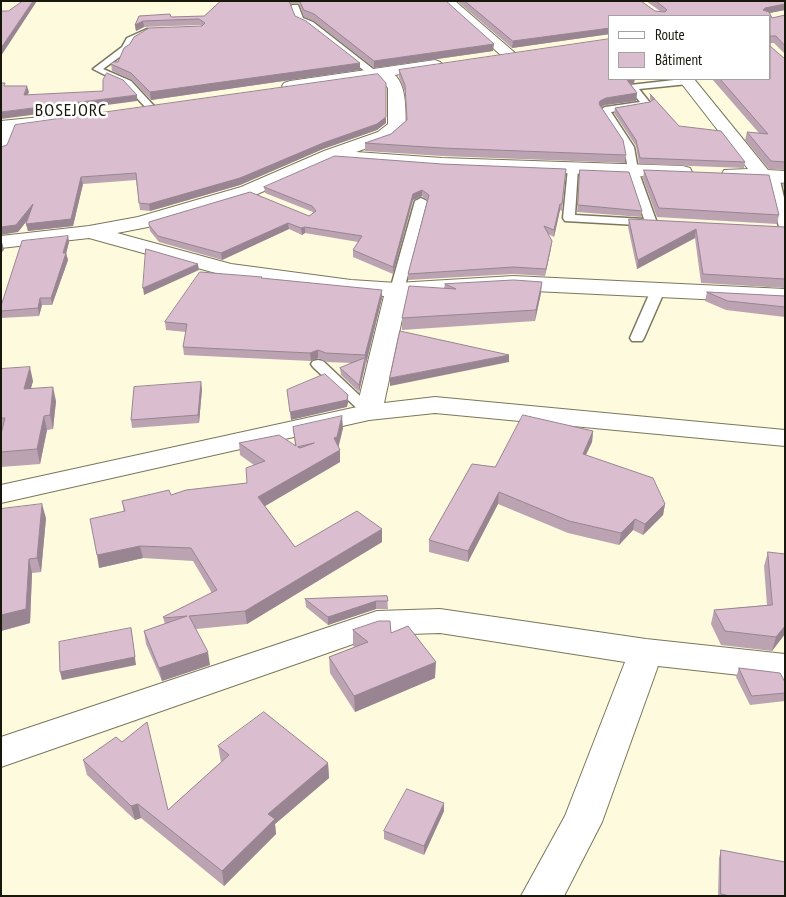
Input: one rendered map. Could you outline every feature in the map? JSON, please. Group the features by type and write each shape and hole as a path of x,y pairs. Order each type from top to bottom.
{"street":[{"path":"447,1 509,55"},
{"path":"490,58 527,52"},
{"path":"276,88 451,63"},
{"path":"1,242 89,232 141,223 256,195 330,155 384,136 398,126 396,87 378,73"},
{"path":"687,80 773,176"},
{"path":"131,109 170,104"},
{"path":"1,147 4,126 63,119"},
{"path":"330,155 442,163 773,176"},
{"path":"89,232 230,270 351,287 397,290 513,283 785,296"},
{"path":"369,412 397,290"},
{"path":"1,494 369,412 434,405 785,438"},
{"path":"1,752 377,623 440,621 646,652 785,667"},
{"path":"542,896 582,822 646,652"}],"lane":[{"path":"295,7 300,19 310,24 378,73"},
{"path":"150,106 128,83 97,69 126,48 130,40 146,31 164,30"},
{"path":"574,168 569,218 656,223 634,170 629,147 605,110 646,104 633,87 687,80"},
{"path":"773,176 782,229"},
{"path":"397,290 420,201"},
{"path":"637,338 658,290"},
{"path":"318,364 369,412"}],"building":[{"path":"23,1 33,1 1,48 1,11 8,11"},
{"path":"221,1 289,1 295,16 306,21 360,63 150,92 131,73 111,64 118,62 124,48 130,44 134,37 149,28 202,26 205,23 199,19 143,21 135,25 139,16 170,14 171,17 204,16"},
{"path":"300,1 446,1 494,44 374,61 314,14 304,10"},
{"path":"465,1 641,1 655,11 665,12 667,10 656,1 785,1 785,4 763,10 769,12 770,15 608,15 608,28 513,41"},
{"path":"785,15 785,46 776,36 771,36 771,16 772,18"},
{"path":"608,39 608,80 627,80 637,93 606,98 600,101 599,104 623,140 626,155 365,143 391,134 407,120 405,85 399,70"},
{"path":"771,47 785,59 785,162 771,161 747,132 768,134 721,80 771,80"},
{"path":"107,73 123,80 137,95 1,112 1,83 5,83 4,86 27,86 24,95 103,91 103,80"},
{"path":"378,74 386,83 386,117 377,124 323,143 240,178 149,204 139,203 136,173 81,177 71,219 26,224 33,204 16,225 1,227 1,147 7,145 15,125"},
{"path":"650,94 679,126 721,131 745,162 640,158 636,140 615,108 650,102 654,99"},
{"path":"335,156 442,164 566,169 562,204 560,204 554,230 544,226 552,241 546,269 513,267 408,274 429,195 422,190 413,194 393,267 353,250 362,236 305,227 301,228 288,223 221,253 158,236 149,225 149,222 250,192 309,216 316,211 312,206 264,187"},
{"path":"580,170 629,172 642,211 578,205"},
{"path":"644,170 769,175 779,215 659,208"},
{"path":"629,219 785,227 785,279 703,274 696,229 638,260"},
{"path":"68,236 63,253 66,253 51,298 40,298 38,308 1,311 22,241"},
{"path":"146,249 198,264 143,288"},
{"path":"200,272 382,290 365,355 326,353 318,350 310,353 183,347 187,324 165,322"},
{"path":"514,280 542,282 536,310 402,318 409,286 456,289 445,284"},
{"path":"707,292 785,296 785,307 728,301"},
{"path":"400,331 509,355 390,378"},
{"path":"365,358 359,385 340,368"},
{"path":"30,367 24,389 53,387 50,415 44,416 37,449 1,452 1,434 5,418 1,418 1,369"},
{"path":"325,374 348,395 347,400 290,412 287,390"},
{"path":"201,382 198,415 131,420 134,387"},
{"path":"523,415 593,431 583,454 653,478 665,504 645,524 635,519 621,533 569,521 499,492 468,551 429,540 472,464 495,467"},
{"path":"342,416 337,437 334,438 340,450 258,497 295,547 357,511 382,529 245,611 189,616 208,652 159,668 144,631 187,616 163,617 217,590 191,548 140,546 97,555 90,519 125,511 122,501 169,490 171,495 186,490 247,483 246,468 265,461 239,443 279,435 296,446 293,427"},
{"path":"42,504 37,558 29,559 26,609 1,615 1,509"},
{"path":"768,552 785,554 785,626 776,637 725,631 714,610 772,605"},
{"path":"387,596 388,601 376,601 328,617 305,599"},
{"path":"379,621 390,621 391,633 408,626 436,662 354,696 329,657 368,642 353,630"},
{"path":"131,628 135,657 60,672 59,642"},
{"path":"739,668 780,673 785,682 785,693 752,696"},
{"path":"264,712 328,763 268,814 275,819 222,871 138,804 131,806 83,760 116,737 122,742 147,722 168,810 229,755 218,746"},
{"path":"407,789 444,803 424,846 384,831"},
{"path":"721,850 785,862 785,896 730,896 721,894"}],"district":[{"name":"BOSEJORC","path":"71,111"}]}
